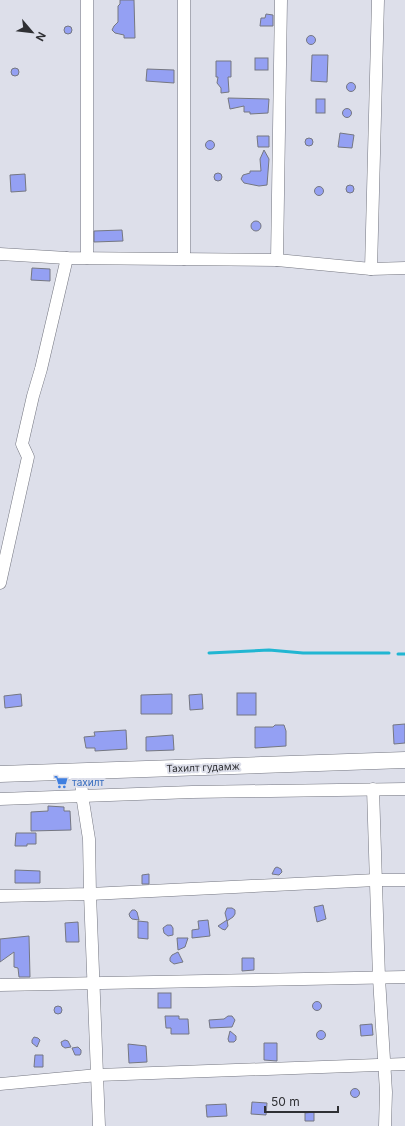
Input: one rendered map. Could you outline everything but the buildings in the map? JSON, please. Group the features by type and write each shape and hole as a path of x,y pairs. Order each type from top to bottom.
{"main road":[{"name":"Тахилт гудамж","path":"0,774 405,760"}],"street":[{"path":"87,0 87,258"},
{"path":"184,0 184,259"},
{"path":"277,260 281,0"},
{"path":"371,269 378,0"},
{"path":"0,254 67,258 277,260 371,269 405,268"},
{"path":"0,583 28,457 22,444 42,369 67,258"},
{"path":"81,772 82,795 89,839 99,1126"},
{"path":"373,789 379,978 386,1092 385,1126"},
{"path":"0,798 200,791 405,789"},
{"path":"0,896 90,894 376,880 405,880"},
{"path":"0,985 405,977"},
{"path":"0,1084 98,1075 405,1064"}],"waterway":[{"path":"209,653 269,650 303,653 389,653"},
{"path":"398,654 405,654"}],"place":[{"name":"тахилт","path":"61,782"}]}
